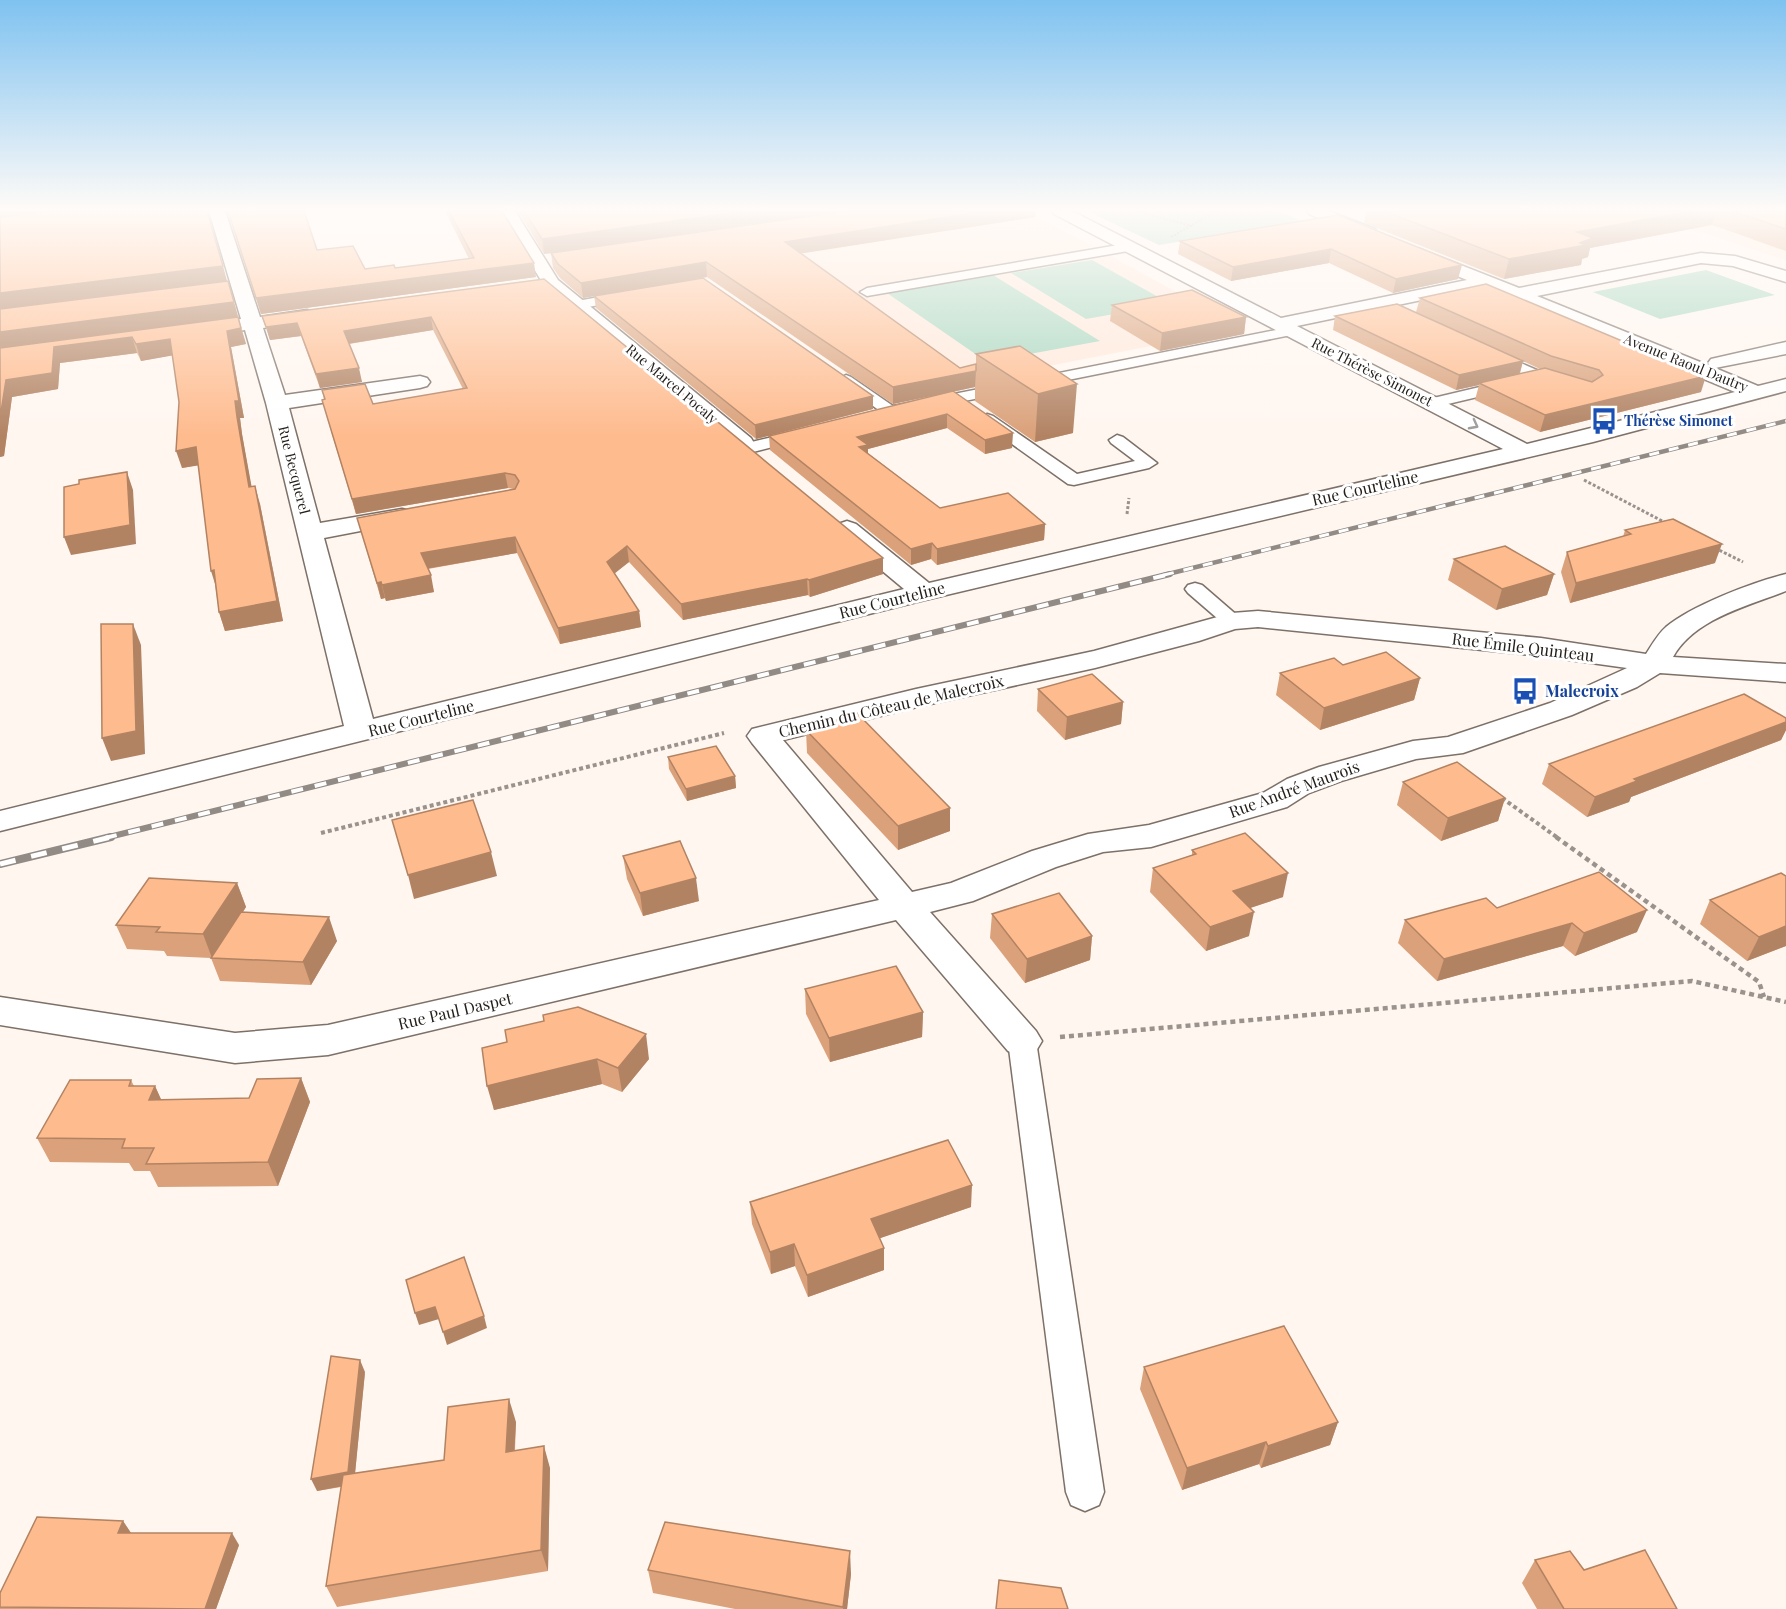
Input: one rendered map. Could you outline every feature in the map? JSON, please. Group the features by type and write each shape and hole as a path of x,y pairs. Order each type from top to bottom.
{"street":[{"name":"Rue Marcel Pocaly","path":"555,286 767,463"},
{"name":"Rue Thérèse Simonet","path":"1205,286 1524,451"},
{"path":"1284,327 1380,303 1465,286"},
{"name":"Avenue Raoul Dautry","path":"1497,286 1757,393"},
{"path":"1518,294 1558,286"},
{"path":"219,290 242,287"},
{"name":"Rue Becquerel","path":"242,287 251,324 277,403 361,733"},
{"path":"171,334 320,314"},
{"path":"1718,363 1786,348"},
{"path":"277,403 420,382"},
{"name":"Rue Courteline","path":"0,820 361,733 924,592 1524,451 1786,385"},
{"path":"309,533 426,512"},
{"path":"832,516 924,592"},
{"path":"1785,582 1691,623 1676,633 1655,664 1786,673"},
{"name":"Rue Émile Quinteau","path":"1232,621 1258,619 1317,624 1541,647 1655,664"},
{"name":"Chemin du Côteau de Malecroix","path":"1022,1041 905,907 763,736 916,698 1095,659 1189,635 1232,621"},
{"name":"Rue André Maurois","path":"905,907 960,893 1044,859 1100,842 1151,836 1275,800 1298,786 1330,774 1413,750 1452,746 1561,709 1627,681 1655,664"},
{"name":"Rue Paul Daspet","path":"0,1011 235,1048 328,1040 905,907"}],"lane":[{"path":"867,292 901,286"},
{"path":"577,305 647,293"},
{"path":"1380,303 1408,315"},
{"path":"874,417 890,411 958,399 1284,327"},
{"path":"1431,403 1546,379 1478,348"},
{"path":"832,371 890,411"},
{"path":"958,399 1074,480 1149,463 1117,440"},
{"path":"749,448 813,433"},
{"path":"1195,589 1232,621"},
{"path":"1022,1041 1085,1492"}],"path":[{"path":"1102,475 1130,495 1125,523 1144,540"},
{"path":"1584,480 1666,523"},
{"path":"1707,544 1785,582"},
{"path":"321,833 729,732 763,736"},
{"path":"1500,797 1759,982 1764,997"},
{"path":"1022,1041 1692,981 1786,1002"}],"shaded area":[{"path":"569,286 656,286 581,296"},
{"path":"720,286 1166,286 1243,328 883,398"}],"green space":[{"path":"928,286 1011,286 1100,341 987,362 887,293"},
{"path":"1032,286 1139,286 1171,304 1086,319"},
{"path":"1623,286 1750,286 1775,295 1660,319 1593,292"}],"building":[{"path":"0,286 57,286 0,293"},
{"path":"187,286 229,286 234,302 0,332 0,309"},
{"path":"252,286 351,286 256,298"},
{"path":"490,286 553,286 883,558 809,580 681,604 627,546 607,562 639,611 558,628 515,537 421,553 431,575 382,585 381,582 377,583 357,518 515,489 519,481 515,475 505,473 352,499 322,400 325,399 322,390 365,384 373,404 467,388 431,317 344,331 359,368 316,374 297,323 266,327 262,316"},
{"path":"654,286 715,286 873,396 755,425 594,296"},
{"path":"742,286 846,286 960,368 976,364 976,371 893,387"},
{"path":"1476,286 1491,286 1706,376 1545,415 1479,383 1545,368 1592,382 1603,375 1599,370 1551,356 1420,298"},
{"path":"1192,290 1246,317 1162,333 1112,305"},
{"path":"1397,304 1523,361 1459,375 1335,316"},
{"path":"238,317 241,328 227,331 239,401 235,401 237,417 249,487 255,486 277,601 219,612 214,570 211,571 196,447 176,451 179,402 170,339 136,344 132,337 54,347 52,373 6,380 0,418 0,348"},
{"path":"1020,346 1077,384 1038,394 976,354"},
{"path":"953,391 1013,433 985,440 947,414 857,437 868,445 859,447 940,508 1008,493 1045,524 937,549 932,543 911,549 769,436"},
{"path":"127,472 130,525 64,537 64,487 79,484 79,480"},
{"path":"1673,519 1722,544 1576,583 1567,552 1631,534 1625,530"},
{"path":"1505,546 1554,574 1502,589 1454,559"},
{"path":"101,624 133,624 136,731 102,738"},
{"path":"1386,652 1420,678 1324,708 1280,673 1334,658 1343,665"},
{"path":"1092,674 1123,702 1067,717 1038,689"},
{"path":"1744,694 1786,718 1786,722 1634,779 1637,781 1595,797 1549,764"},
{"path":"857,713 950,808 898,826 806,730"},
{"path":"716,746 735,776 686,789 668,757"},
{"path":"1457,762 1505,798 1448,818 1403,782"},
{"path":"473,800 491,852 408,875 392,820"},
{"path":"1245,833 1288,873 1233,891 1254,912 1210,927 1153,868 1196,854 1192,850"},
{"path":"680,841 696,878 640,893 623,856"},
{"path":"1599,872 1647,910 1584,933 1572,923 1444,959 1405,920 1486,898 1497,908"},
{"path":"1781,873 1786,876 1786,926 1759,937 1710,900"},
{"path":"149,878 237,883 203,934 156,932 160,927 116,925"},
{"path":"1059,893 1092,936 1027,959 992,914"},
{"path":"241,912 329,917 303,962 211,958"},
{"path":"896,966 923,1012 829,1038 805,989"},
{"path":"578,1007 646,1034 618,1068 597,1059 487,1086 482,1048 507,1042 505,1030 544,1021 543,1015"},
{"path":"301,1078 268,1162 146,1164 154,1148 122,1148 125,1139 37,1138 70,1080 131,1080 129,1086 155,1086 149,1100 249,1098 257,1079"},
{"path":"948,1140 972,1185 871,1219 884,1248 807,1275 794,1244 770,1252 750,1202"},
{"path":"464,1257 484,1316 443,1332 435,1307 415,1313 406,1280"},
{"path":"1284,1326 1338,1422 1268,1446 1266,1442 1187,1468 1144,1367"},
{"path":"331,1356 360,1360 348,1472 311,1479"},
{"path":"509,1399 506,1452 544,1446 541,1550 326,1586 343,1475 444,1460 448,1407"},
{"path":"37,1517 123,1521 118,1533 232,1533 205,1609 0,1607 0,1593"},
{"path":"665,1522 850,1551 843,1607 648,1570"},
{"path":"1645,1550 1677,1609 1564,1609 1535,1560 1570,1551 1584,1570"},
{"path":"999,1580 1061,1588 1068,1609 996,1609"}],"railway":[{"path":"1164,575 1786,421"},
{"path":"105,838 1170,574"},
{"path":"0,864 111,837"}],"place":[{"name":"Thérèse Simonet","path":"1604,421"},
{"name":"Malecroix","path":"1525,691"}]}
